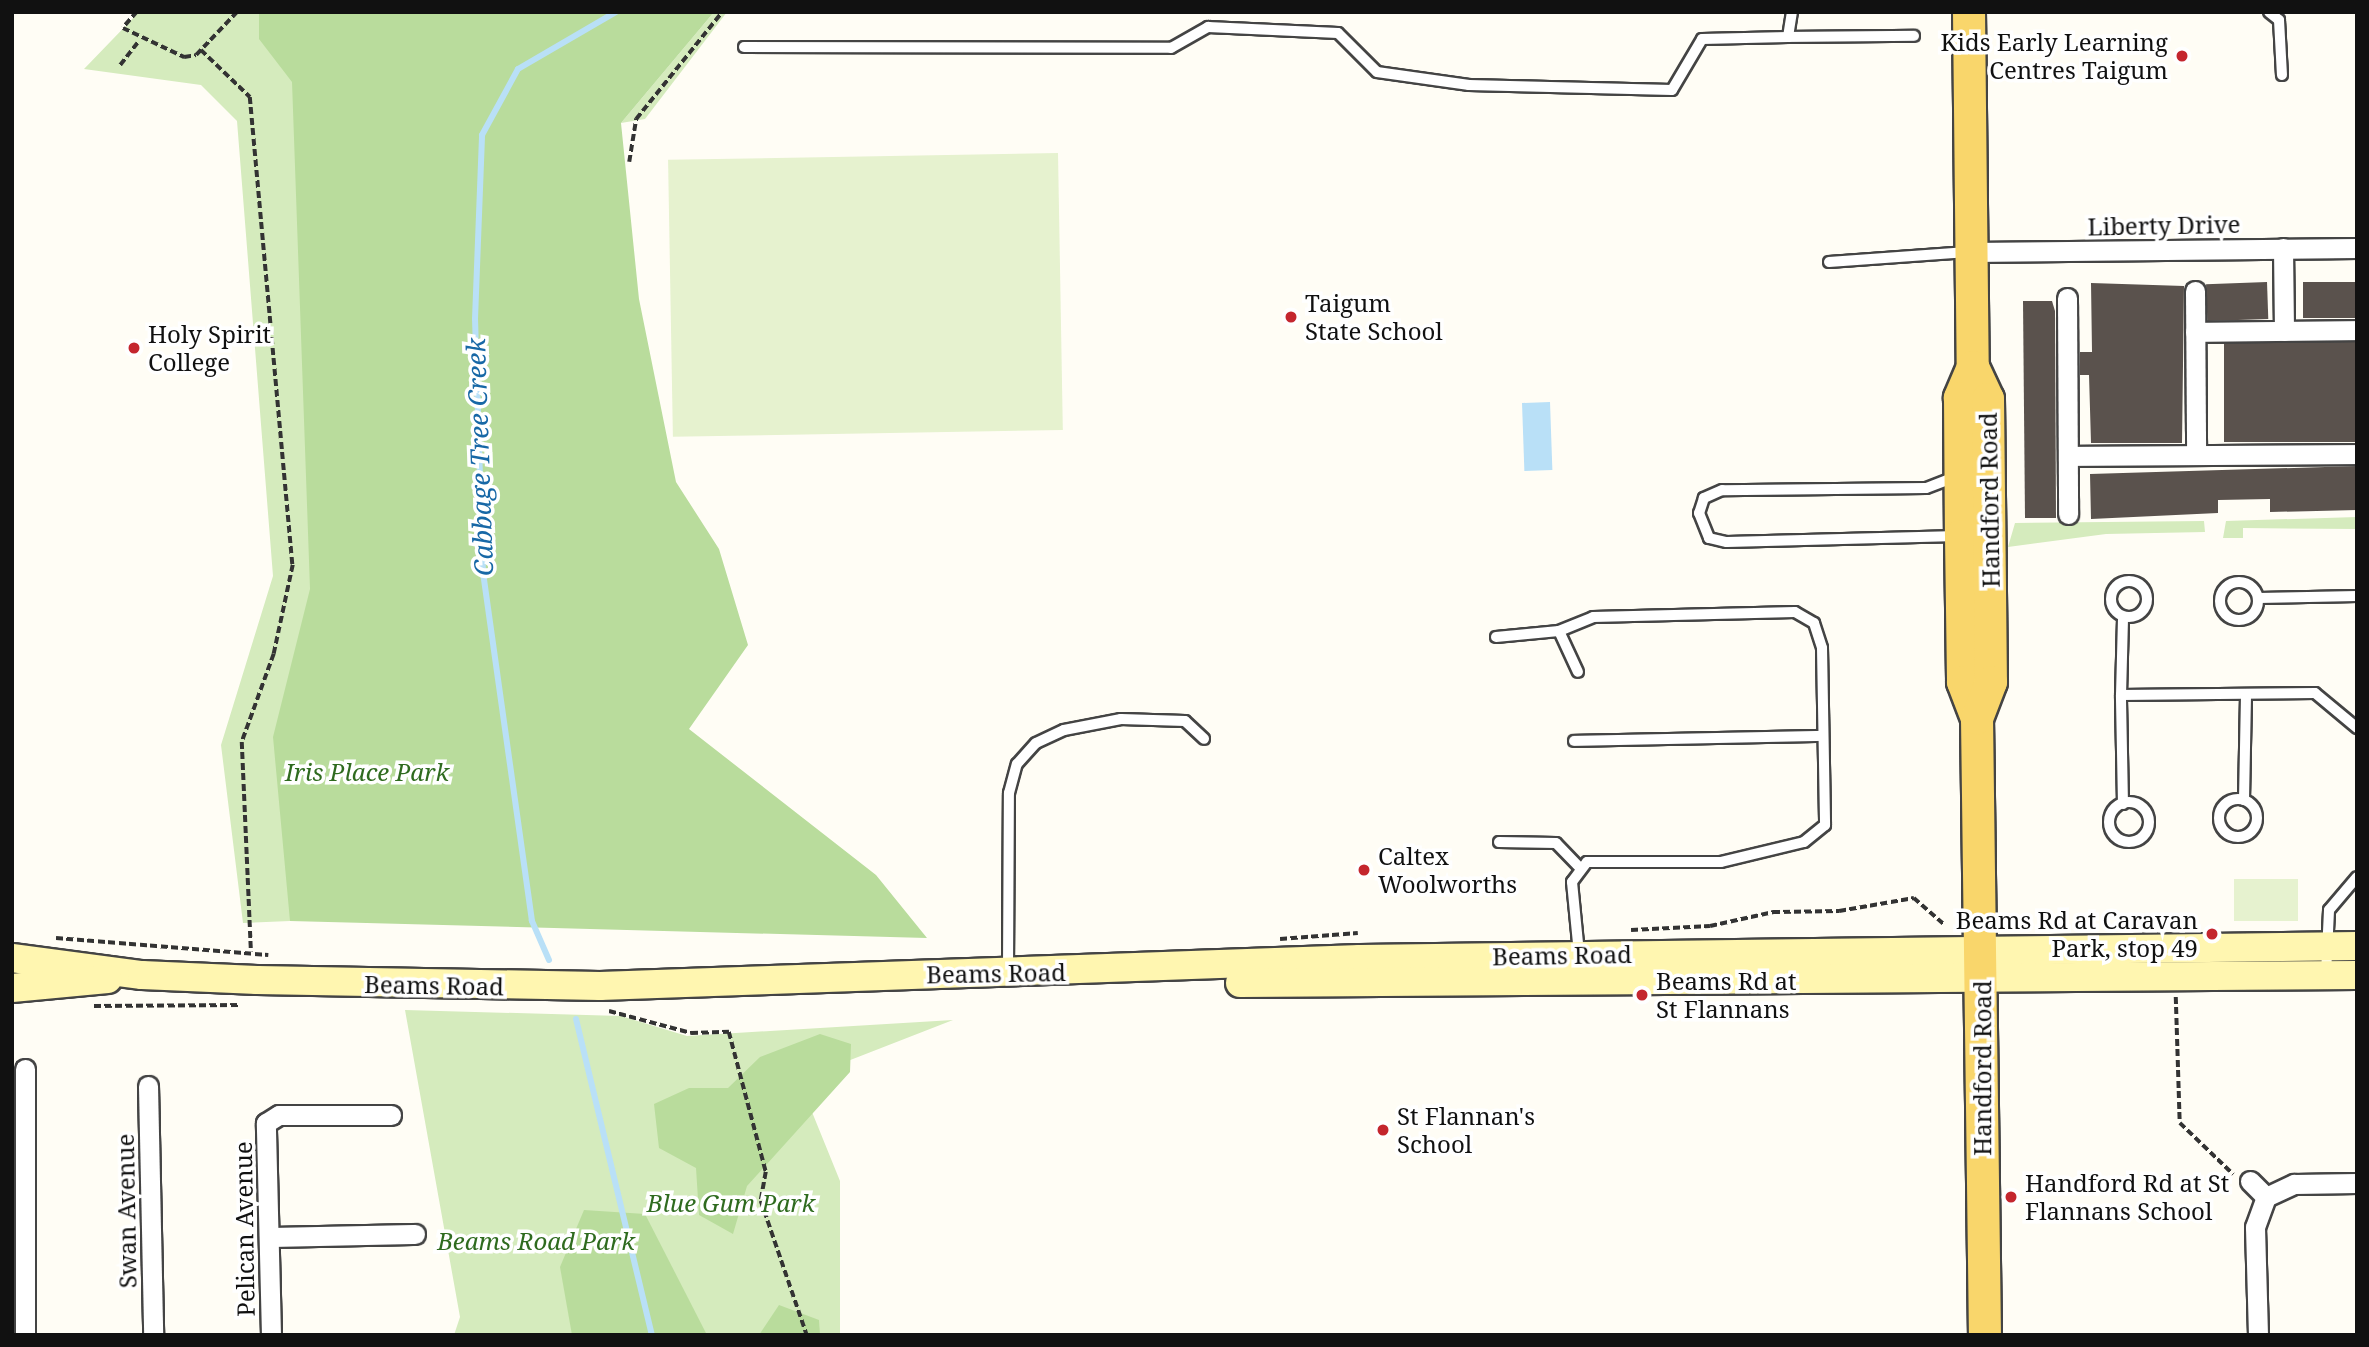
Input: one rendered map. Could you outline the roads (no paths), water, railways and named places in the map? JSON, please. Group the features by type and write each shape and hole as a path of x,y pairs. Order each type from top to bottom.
{"main road":[{"name":"Handford Road","path":"1969,12 1973,366 1960,398 1960,474 1975,532"},
{"name":"Handford Road","path":"1973,366 1988,398 1963,682 1977,718 1985,1335"},
{"name":"Beams Road","path":"853,982 911,988 1583,982 2357,946"},
{"name":"Beams Road","path":"12,958 142,975 463,986 853,982 1008,972 1579,954 2357,975"},
{"name":"Beams Road","path":"12,988 142,975"}],"street":[{"path":"2283,248 2284,331"},
{"name":"Liberty Drive","path":"1972,252 2357,248"},
{"path":"2195,292 2196,454"},
{"path":"2067,298 2068,514"},
{"path":"2195,332 2357,330"},
{"path":"2068,456 2357,454"},
{"path":"25,1069 26,1335"},
{"name":"Swan Avenue","path":"148,1086 153,1335"},
{"name":"Pelican Avenue","path":"271,1335 270,1118 391,1115"},
{"path":"2250,1181 2266,1197"},
{"path":"2258,1335 2255,1227 2266,1197 2294,1184 2357,1183"},
{"path":"269,1237 415,1234"}],"lane":[{"path":"1788,37 1792,12"},
{"path":"2269,12 2279,20 2282,75"},
{"path":"744,47 1171,48 1208,27 1338,33 1377,72 1469,85 1672,90 1702,39 1914,36"},
{"path":"1829,262 1972,252"},
{"path":"1960,474 1926,488 1722,489 1704,498 1699,513 1704,531 1727,542 1975,532"},
{"path":"2259,598 2357,596"},
{"path":"1496,637 1559,631 1592,617 1795,612 1814,623 1822,649 1825,825 1804,842 1721,862 1587,862 1572,882 1583,982"},
{"path":"2123,617 2123,804"},
{"path":"1559,631 1578,672"},
{"path":"2121,695 2315,693 2357,728"},
{"path":"2245,800 2226,803 2219,813 2220,826 2235,838 2256,825 2257,813 2245,800 2246,694"},
{"path":"1008,972 1009,793 1017,764 1036,743 1064,730 1121,719 1185,721 1204,739"},
{"path":"1574,741 1823,736"},
{"path":"2123,804 2141,807 2148,817 2148,829 2134,841 2111,831 2112,812 2123,804"},
{"path":"1499,842 1556,843 1581,869"},
{"path":"2326,975 2329,910 2357,877"}],"water":[{"path":"1550,402 1552,470 1524,471 1522,403"}],"waterway":[{"name":"Cabbage Tree Creek","path":"549,960 532,921 483,573 475,319 482,135 518,69 616,12"},
{"name":"Cabbage Tree Creek","path":"576,1019 652,1335"}],"place":[{"name":"Kids Early Learning Centres Taigum","path":"2182,56"},
{"name":"Taigum State School","path":"1291,317"},
{"name":"Holy Spirit College","path":"134,348"},
{"name":"Caltex Woolworths","path":"1364,870"},
{"name":"Beams Rd at Caravan Park, stop 49","path":"2212,934"},
{"name":"Beams Rd at St Flannans","path":"1642,995"},
{"name":"St Flannan's School","path":"1383,1130"},
{"name":"Handford Rd at St Flannans School","path":"2011,1197"}],"park label":[{"name":"Iris Place Park","path":"367,772"},
{"name":"Blue Gum Park","path":"731,1203"},
{"name":"Beams Road Park","path":"536,1241"}]}
